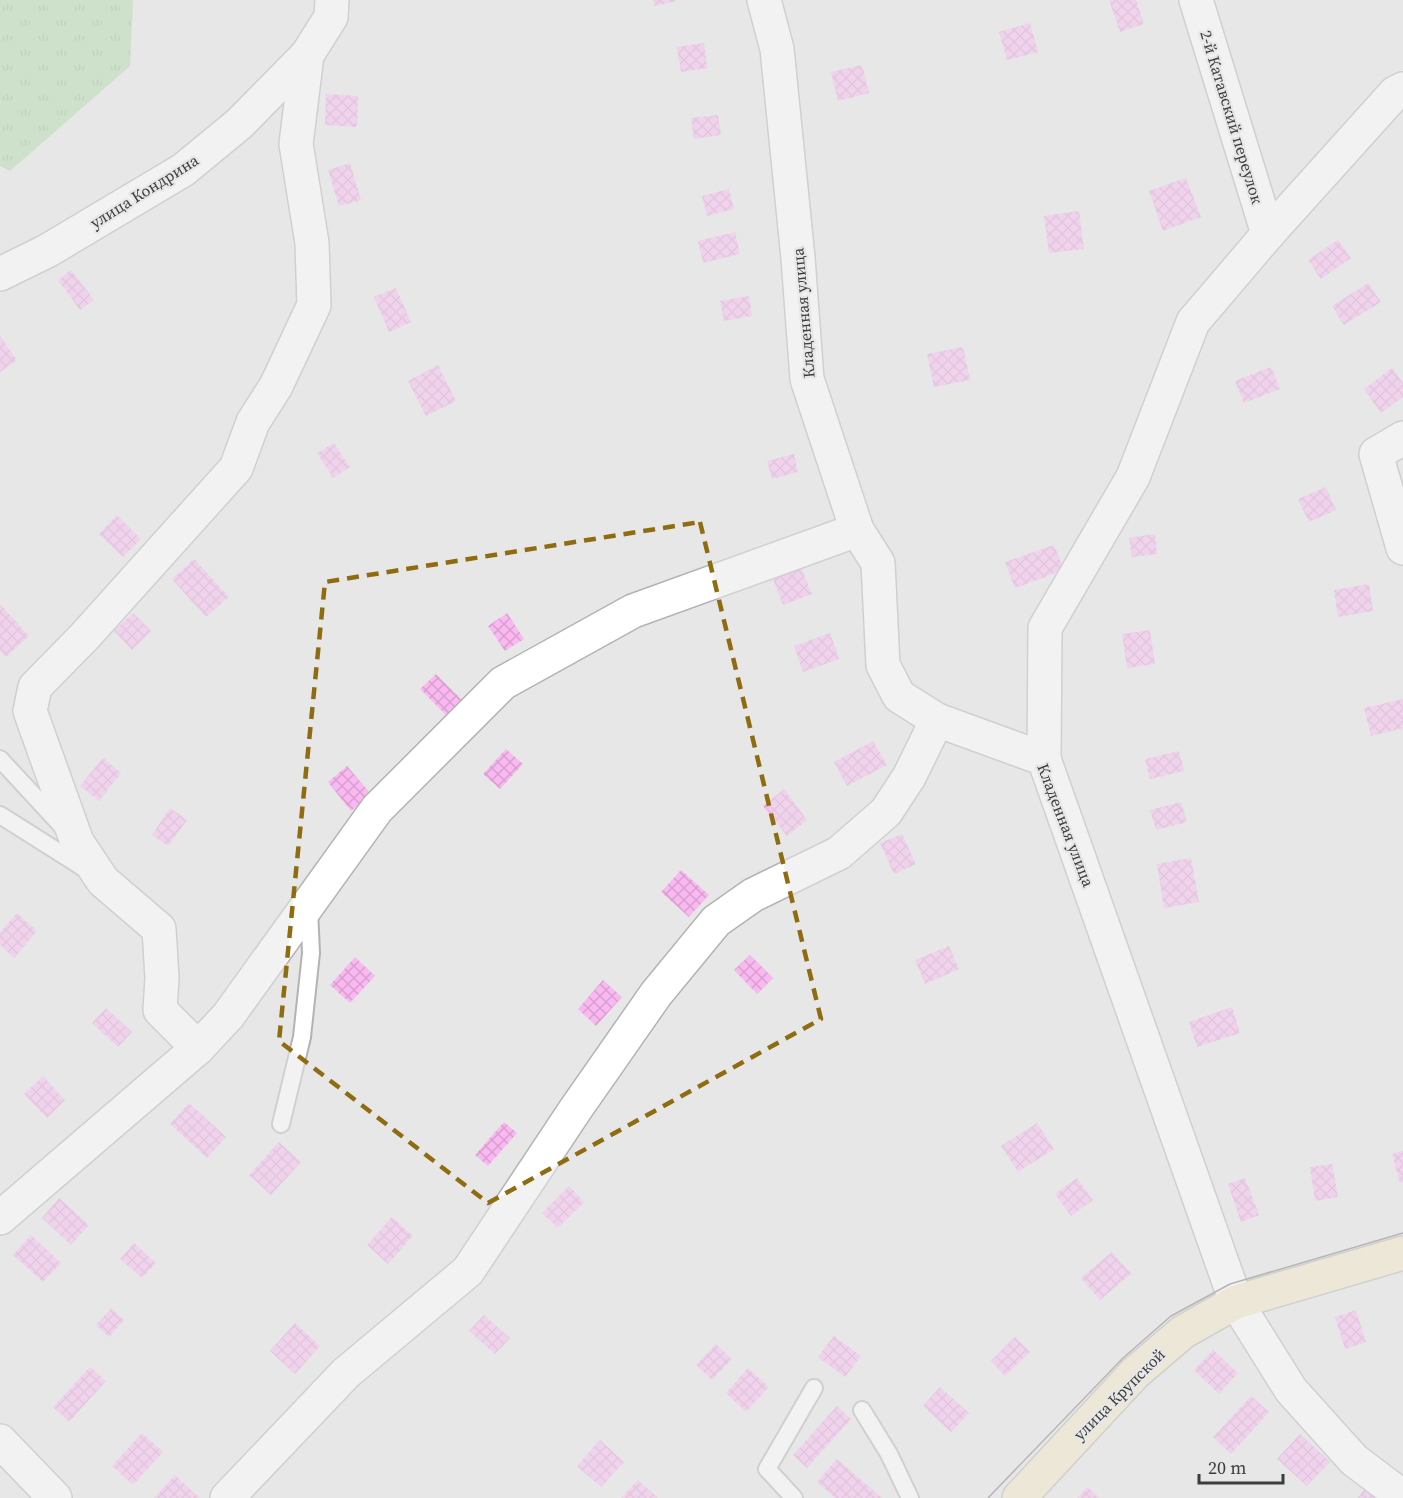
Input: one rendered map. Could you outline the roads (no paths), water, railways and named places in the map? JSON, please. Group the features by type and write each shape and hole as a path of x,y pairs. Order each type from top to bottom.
{"main road":[{"name":"улица Крупской","path":"1019,1498 1135,1373 1183,1332 1236,1302 1403,1253"}],"street":[{"name":"улица Кондрина","path":"0,274 47,251 183,170 239,124 307,55 331,17 332,0"},
{"name":"Кладенная улица","path":"764,0 777,50 798,258 807,379 857,530 878,563 883,665 899,696 937,720 1044,759 1236,1302 1291,1390 1354,1460 1403,1497"},
{"name":"2-й Катавский переулок","path":"1196,0 1268,234"},
{"path":"198,1048 160,1010 162,978 159,929 103,881 77,842 30,711 35,687 85,636 236,468 253,422 276,386 314,305 312,243 297,144 307,55"},
{"path":"1044,759 1045,628 1132,477 1193,322 1268,234 1395,93 1403,89"},
{"path":"1403,438 1376,454 1403,548"},
{"path":"0,1218 198,1048 228,1016 377,809 503,683 633,611 857,530"},
{"path":"227,1498 346,1373 468,1271 575,1110 650,1003 716,921 753,895 838,853 886,812 909,777 937,720"},
{"path":"0,1441 55,1498"}],"lane":[{"path":"0,759 77,842"},
{"path":"0,814 103,881"},
{"path":"281,1124 303,1037 311,953 309,903"},
{"path":"794,1498 767,1469 814,1388"},
{"path":"862,1410 889,1454 910,1498"}],"tram line":[{"path":"988,1498 1123,1358 1171,1316 1230,1284 1403,1233"}]}
